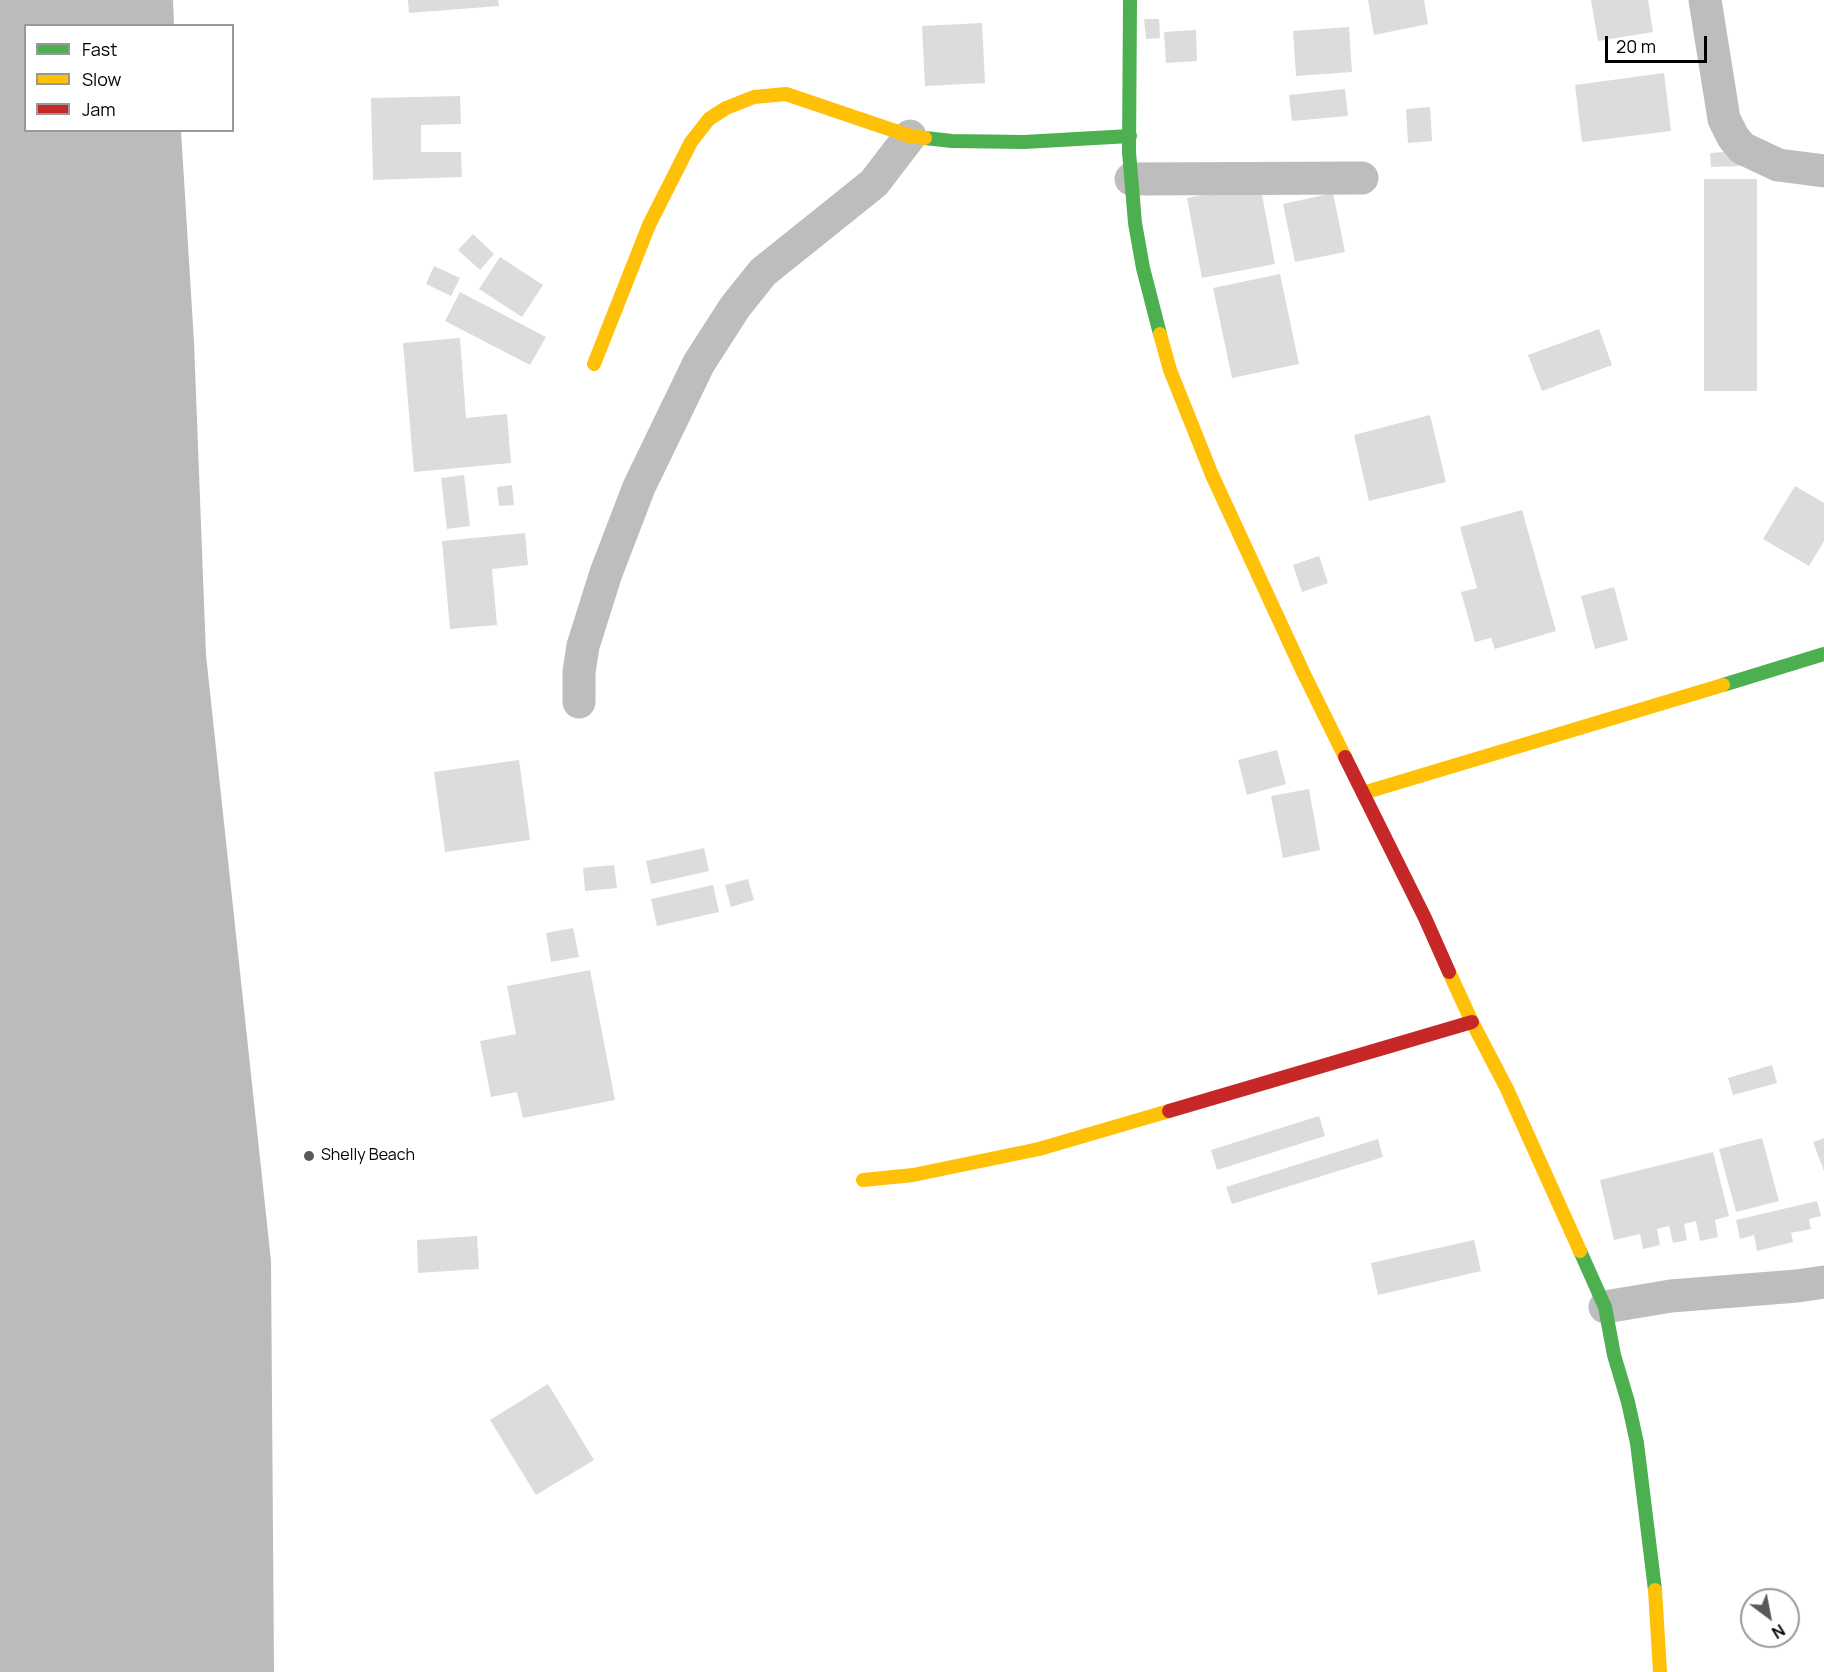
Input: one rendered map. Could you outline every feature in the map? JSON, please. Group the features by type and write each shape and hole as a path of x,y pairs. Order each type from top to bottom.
{"street":[{"path":"1130,0 1130,136 1135,223 1143,268 1170,370 1189,421 1303,672 1512,1100 1605,1306 1614,1355 1637,1443 1656,1595 1660,1672"},
{"path":"1705,0 1724,119 1733,137 1742,148 1778,165 1824,171"},
{"path":"594,364 649,225 692,142 709,119 726,108 754,97 786,94 910,136 952,141 1024,142 1130,136"},
{"path":"579,702 579,672 584,646 602,584 639,487 699,363 735,307 763,272 874,183 910,136"},
{"path":"1131,179 1362,178"},
{"path":"1363,793 1824,654"},
{"path":"863,1180 913,1175 1039,1149 1472,1022"},
{"path":"1605,1306 1671,1296 1824,1282"}],"shaded area":[{"path":"0,0 173,0 174,24 24,24 24,132 181,132 194,342 206,655 271,1261 274,1672 0,1672"}],"building":[{"path":"408,0 498,0 499,6 409,13"},
{"path":"1368,0 1424,0 1428,24 1374,35"},
{"path":"1591,0 1648,0 1653,32 1598,41"},
{"path":"1144,19 1159,19 1160,38 1146,39"},
{"path":"982,23 985,83 925,86 922,26"},
{"path":"1349,27 1352,72 1296,76 1293,31"},
{"path":"1196,30 1197,61 1166,63 1164,32"},
{"path":"1664,73 1671,131 1582,142 1575,85"},
{"path":"1345,89 1348,116 1292,121 1289,95"},
{"path":"460,96 461,124 421,125 421,152 461,152 462,177 373,180 371,98"},
{"path":"1430,107 1432,141 1408,143 1406,109"},
{"path":"1739,151 1741,166 1711,167 1710,153"},
{"path":"1704,179 1757,179 1757,391 1704,391"},
{"path":"1260,184 1275,264 1202,278 1187,198"},
{"path":"1333,193 1345,252 1295,262 1283,204"},
{"path":"473,234 494,254 480,270 458,250"},
{"path":"500,257 543,285 522,317 479,289"},
{"path":"434,266 460,278 451,296 426,284"},
{"path":"1280,274 1299,364 1232,378 1213,288"},
{"path":"460,292 546,337 530,365 445,321"},
{"path":"1599,329 1612,365 1542,391 1528,355"},
{"path":"460,338 466,418 507,414 511,463 414,472 403,343"},
{"path":"1430,415 1446,482 1369,501 1354,435"},
{"path":"464,475 470,526 447,529 441,478"},
{"path":"512,485 514,505 499,506 497,487"},
{"path":"1795,486 1824,503 1824,541 1809,566 1763,539"},
{"path":"1522,510 1556,631 1495,649 1491,638 1475,642 1461,592 1477,588 1460,527"},
{"path":"525,533 528,565 492,569 497,625 450,629 442,541"},
{"path":"1319,556 1328,583 1302,592 1293,565"},
{"path":"1614,587 1628,640 1595,649 1581,596"},
{"path":"1277,750 1286,784 1247,795 1238,760"},
{"path":"519,760 530,840 445,852 434,772"},
{"path":"1309,789 1320,850 1283,858 1271,796"},
{"path":"704,848 709,871 651,884 646,861"},
{"path":"614,865 617,888 585,891 583,868"},
{"path":"748,879 754,900 731,907 725,885"},
{"path":"713,885 719,912 657,926 651,899"},
{"path":"573,928 579,957 551,962 546,933"},
{"path":"590,970 615,1100 523,1118 517,1092 491,1097 480,1041 516,1034 507,986"},
{"path":"1772,1065 1777,1083 1733,1095 1728,1078"},
{"path":"1319,1116 1325,1136 1217,1170 1211,1150"},
{"path":"1762,1138 1779,1201 1736,1212 1719,1149"},
{"path":"1824,1138 1824,1171 1813,1142"},
{"path":"1378,1139 1383,1157 1232,1204 1226,1187"},
{"path":"1713,1152 1729,1216 1715,1220 1718,1237 1700,1241 1696,1221 1684,1224 1687,1240 1673,1243 1669,1226 1657,1229 1660,1245 1643,1249 1640,1234 1614,1240 1600,1180"},
{"path":"1817,1201 1821,1216 1809,1219 1811,1229 1791,1233 1793,1242 1757,1251 1754,1235 1740,1239 1736,1220"},
{"path":"477,1236 479,1269 418,1273 417,1240"},
{"path":"1474,1240 1481,1271 1378,1295 1371,1263"},
{"path":"548,1384 594,1460 536,1495 490,1420"}],"traffic: fast":[{"path":"1130,0 1129,152 1135,223 1143,268 1160,334"},
{"path":"925,138 952,141 1024,142 1130,136"},
{"path":"1723,685 1824,654"},
{"path":"1580,1251 1605,1307 1614,1355 1628,1402 1637,1443 1655,1590"}],"traffic: slow":[{"path":"594,364 649,225 691,142 709,119 726,108 754,97 786,94 910,136 925,138"},
{"path":"1160,334 1170,370 1212,475 1345,757"},
{"path":"1363,793 1723,685"},
{"path":"1449,972 1507,1089 1580,1251"},
{"path":"863,1180 913,1175 1039,1149 1169,1111"},
{"path":"1655,1590 1660,1672"}],"traffic: jam":[{"path":"1345,757 1425,918 1449,972"},
{"path":"1169,1111 1472,1022"}],"place":[{"name":"Shelly Beach","path":"309,1156"}]}
